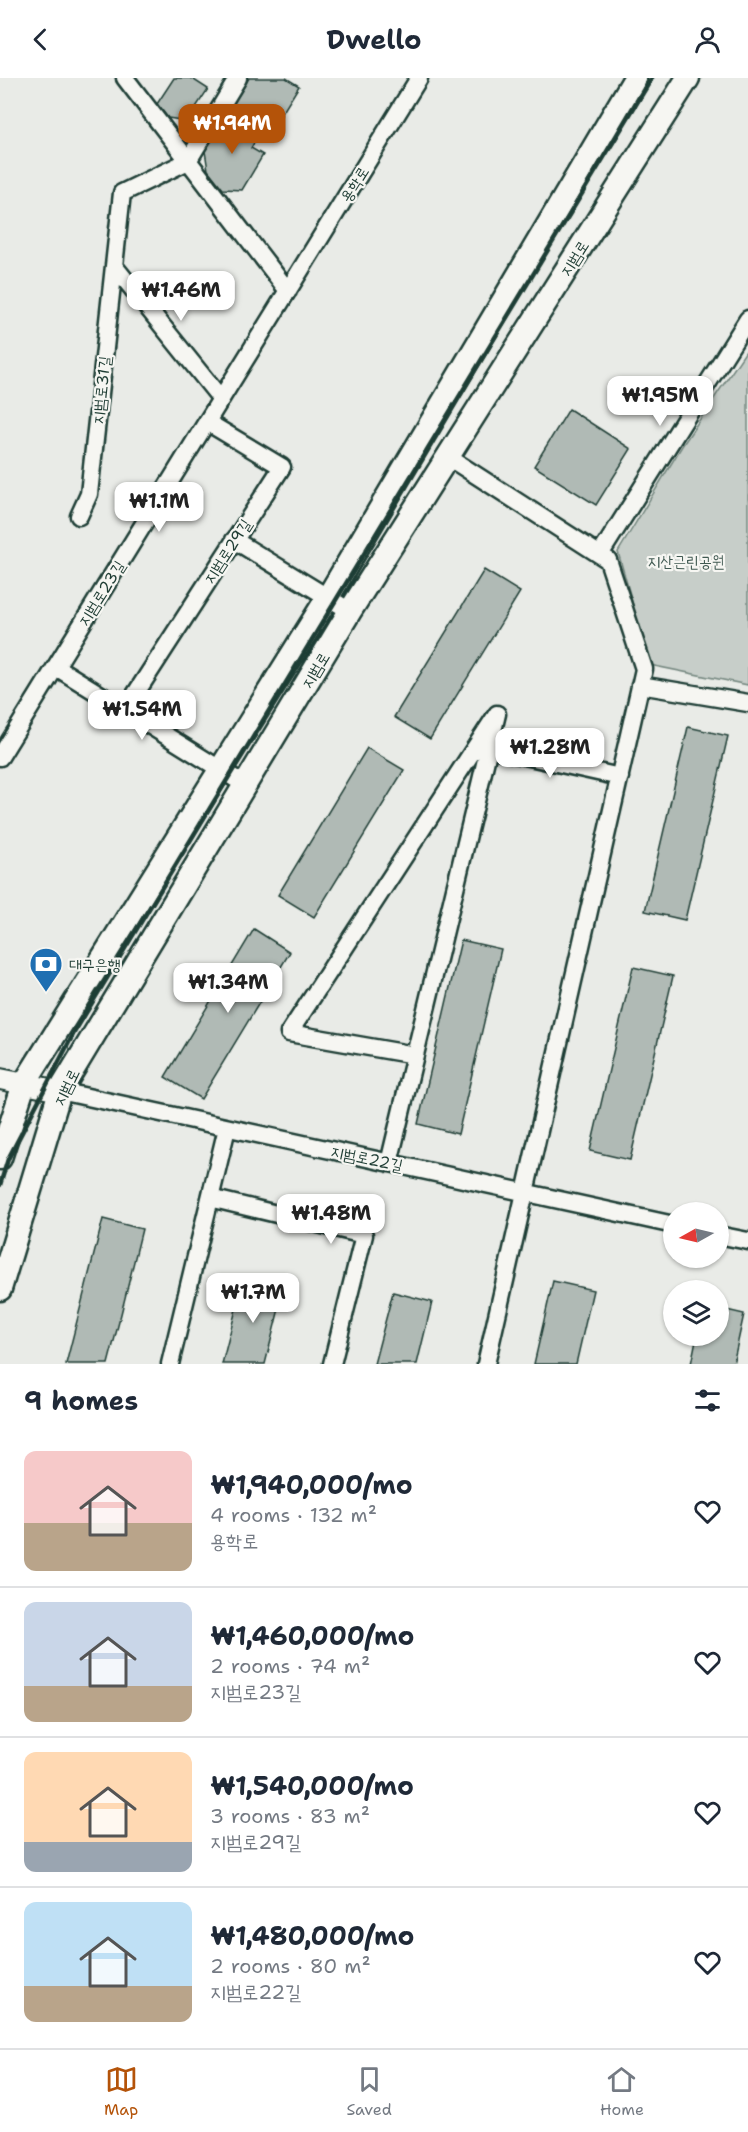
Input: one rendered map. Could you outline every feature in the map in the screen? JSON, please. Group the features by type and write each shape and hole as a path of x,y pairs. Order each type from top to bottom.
{"main road":[{"path":"0,1158 24,1084 219,768 328,597 636,78"},
{"name":"지범로","path":"0,1289 60,1091 247,786 350,611 688,78"}],"street":[{"path":"125,78 288,291"},
{"path":"188,160 238,78"},
{"name":"용학로","path":"288,291 419,78"},
{"name":"지범로31길","path":"79,516 89,494 122,193 188,160"},
{"path":"115,267 221,399"},
{"name":"지범로23길","path":"0,757 288,291"},
{"path":"601,553 748,319"},
{"name":"지범로29길","path":"125,710 282,466 207,422"},
{"path":"448,457 609,560 644,669 486,1364"},
{"path":"234,540 350,611"},
{"path":"56,667 247,786"},
{"path":"640,685 748,703"},
{"path":"389,1163 489,748 497,714 289,1033 415,1055"},
{"path":"489,748 620,777"},
{"path":"0,1078 60,1091"},
{"name":"지범로22길","path":"60,1091 663,1223"},
{"path":"170,1364 227,1128"},
{"path":"210,1198 364,1235 332,1364"},
{"path":"729,1237 748,1241"}],"green space":[{"name":"지산근린공원","path":"748,348 748,685 650,665 618,552 682,446"}],"building":[{"path":"174,78 191,78 208,89 187,121 168,118 157,104"},
{"path":"249,78 286,78 299,86 270,133 230,109"},
{"path":"226,116 258,136 251,148 263,155 242,190 223,189 208,170 205,151"},
{"path":"569,409 631,449 596,505 534,466"},
{"path":"484,570 520,592 430,739 394,717"},
{"path":"688,727 728,736 685,920 645,911"},
{"path":"367,748 404,770 314,917 278,895"},
{"path":"254,929 290,952 201,1099 165,1077"},
{"path":"461,940 501,949 458,1134 418,1124"},
{"path":"633,967 673,976 630,1160 590,1151"},
{"path":"103,1219 142,1229 121,1314 108,1364 66,1364"},
{"path":"244,1278 284,1289 265,1364 222,1364"},
{"path":"553,1281 593,1290 576,1364 534,1364"},
{"path":"393,1292 432,1302 417,1364 374,1364"},
{"path":"729,1311 744,1314 733,1364 691,1364 695,1346 729,1346"}],"railway":[{"path":"0,1185 8,1159 75,1031 652,78"}],"place":[{"name":"대구은행","path":"46,993"}]}
